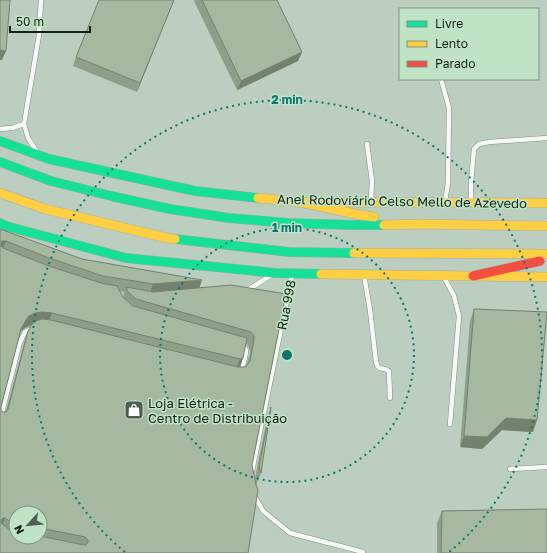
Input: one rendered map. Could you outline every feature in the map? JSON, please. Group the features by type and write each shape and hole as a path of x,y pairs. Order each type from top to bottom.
{"main road":[{"name":"Anel Rodoviário Celso Mello de Azevedo","path":"0,141 49,159 195,191 300,202 547,203"},
{"name":"Anel Rodoviário Celso Mello de Azevedo","path":"0,162 51,181 111,196 185,212 229,218 288,223 354,225 419,224 547,226"},
{"path":"0,193 45,209 167,238 289,252 547,254"},
{"path":"300,202 355,214 419,224"},
{"path":"0,223 6,226 126,258 275,273 547,277"},
{"path":"473,276 547,259"}],"lane":[{"path":"41,0 39,35 24,124 28,138 36,152 49,159"},
{"path":"441,80 449,108 448,183 445,203"},
{"path":"0,129 12,128 24,124"},
{"path":"471,203 474,149 479,144 547,138"},
{"path":"368,144 372,181 371,202"},
{"path":"239,292 246,291 275,273"},
{"name":"Rua 998","path":"252,484 251,478 293,274"},
{"path":"364,274 376,362 380,369 386,369 389,371 390,398"},
{"path":"443,275 454,296 459,316 450,424"},
{"path":"0,420 20,342 25,332 33,328 40,327"},
{"path":"235,344 246,349 242,372 239,375"},
{"path":"510,469 547,466"},
{"path":"254,490 255,496 263,511 290,533 363,552"}],"building":[{"path":"0,0 10,0 6,51 0,50"},
{"path":"99,0 174,0 140,83 76,57"},
{"path":"202,0 277,0 302,52 241,81"},
{"name":"Loja Elétrica - Centro de Distribuição","path":"0,229 82,259 202,280 153,284 103,276 49,258 6,241 2,241 1,243 3,248 46,265 101,283 117,286 123,297 133,306 247,338 243,358 240,359 52,313 35,313 29,316 21,329 1,407 3,412 6,412 8,409 28,331 31,325 36,321 42,319 51,320 238,367 244,367 250,361 254,340 254,336 251,332 136,299 128,292 126,287 153,292 231,285 286,294 252,465 258,490 248,553 0,553"},
{"path":"474,309 547,312 537,420 506,418 487,437 464,436"},
{"path":"271,407 261,473 259,466"},
{"path":"547,509 547,553 441,553 442,511"}],"traffic: fast":[{"path":"0,141 49,159 195,191 258,198"},
{"path":"0,162 51,181 170,209 229,218 288,223 384,225"},
{"path":"0,223 6,226 126,258 275,273 321,274"},
{"path":"175,239 289,252 354,253"}],"traffic: slow":[{"path":"0,193 45,209 175,239"},
{"path":"258,198 300,202 547,203"},
{"path":"300,202 374,217"},
{"path":"384,225 419,224 547,226"},
{"path":"354,253 547,254"},
{"path":"321,274 547,277"}],"traffic: jam":[{"path":"473,276 540,261"}],"place":[{"name":"Loja Elétrica - Centro de Distribuição","path":"134,410"}]}
